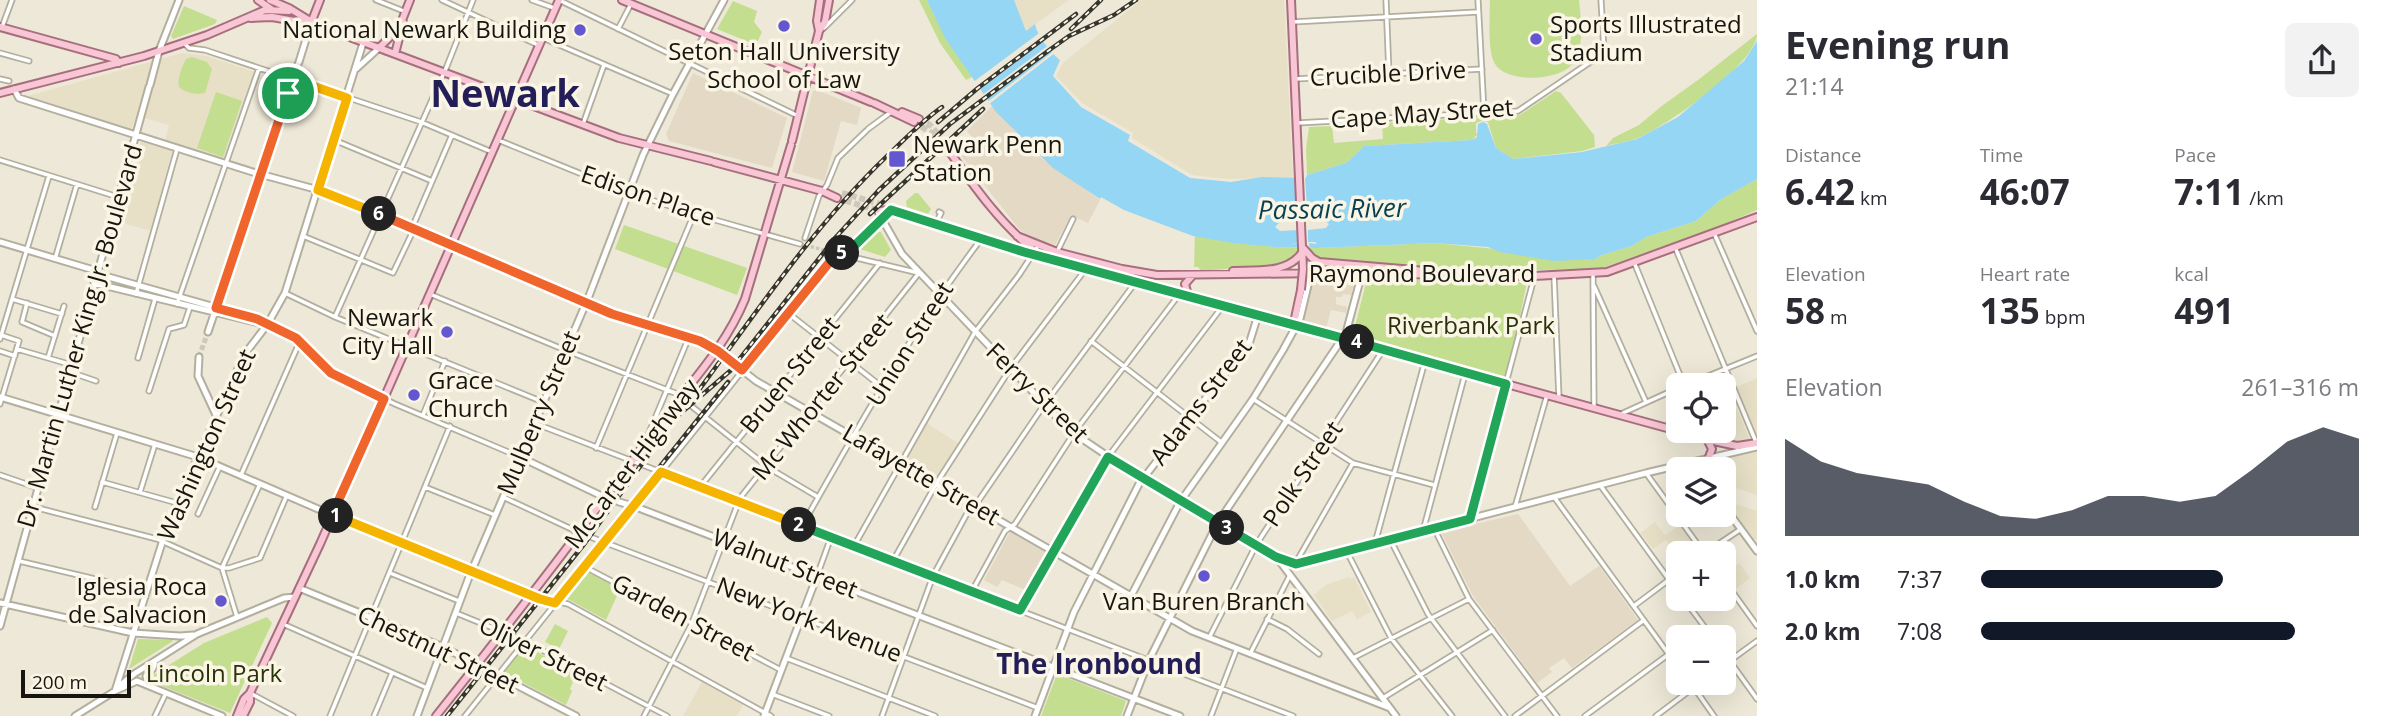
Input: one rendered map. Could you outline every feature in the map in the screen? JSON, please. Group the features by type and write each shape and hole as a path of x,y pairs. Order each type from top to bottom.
{"main road":[{"path":"258,0 273,9 305,17 309,22 363,43 648,146 837,195"},
{"path":"270,0 289,8 292,15"},
{"path":"309,22 320,0"},
{"path":"379,48 396,31 410,0"},
{"path":"237,716 283,624 559,0"},
{"path":"622,0 917,120"},
{"name":"McCarter Highway","path":"819,31 817,21 820,0"},
{"name":"McCarter Highway","path":"436,716 580,533 718,351 735,323 766,234 829,0"},
{"path":"1291,0 1304,254 1296,325"},
{"path":"251,18 255,14 273,9"},
{"path":"0,93 119,63 251,18 292,15"},
{"path":"395,54 403,30 404,15"},
{"path":"1,27 116,59 119,63"},
{"path":"948,150 1017,236 1043,257 1666,428"},
{"path":"883,211 936,223 1013,247 1035,249"},
{"name":"Raymond Boulevard","path":"1035,249 1141,273 1178,276 1311,273 1593,274 1607,272 1757,217"},
{"path":"1004,244 1015,243 1017,236"},
{"path":"1304,254 1319,262 1439,273"},
{"path":"1200,275 1280,268 1293,263 1304,254"},
{"path":"1136,281 1142,278 1164,279 1178,276"},
{"path":"1188,295 1185,284 1192,276"},
{"path":"1709,443 1712,449 1709,457"},
{"path":"1724,443 1737,446 1757,444"},
{"path":"243,716 250,702 250,693"}],"street":[{"path":"1,27 12,0"},
{"name":"Dr. Martin Luther King Jr. Boulevard","path":"0,626 3,604 18,561 159,51 179,0"},
{"path":"376,0 404,15"},
{"path":"442,0 540,46"},
{"path":"335,317 444,72 473,0"},
{"path":"531,0 556,9"},
{"path":"559,0 798,116"},
{"name":"Mulberry Street","path":"417,716 472,571 586,303 648,146 724,0"},
{"path":"819,31 852,0"},
{"path":"1386,0 1389,74"},
{"path":"1478,0 1484,113"},
{"name":"Cape May Street","path":"1297,122 1521,110 1601,56 1604,50 1601,0"},
{"path":"618,29 631,4"},
{"path":"1292,22 1478,12"},
{"path":"208,332 293,79 309,22"},
{"path":"205,51 207,35"},
{"path":"543,38 673,94"},
{"path":"184,43 190,48 421,122 492,152"},
{"name":"Washington Street","path":"133,633 177,503 216,415 244,355 285,293 363,43"},
{"path":"356,69 379,48"},
{"path":"0,52 29,61"},
{"path":"583,124 604,65"},
{"path":"178,300 259,68"},
{"name":"Crucible Drive","path":"1295,79 1482,69"},
{"path":"0,79 9,81"},
{"name":"Lafayette Street","path":"14,89 19,98 177,149 318,190 586,303 647,326 689,337 718,351 742,370 809,412 1169,618 1209,638 1390,708"},
{"path":"805,238 822,191 838,158 867,130 893,111"},
{"path":"303,236 394,273 452,135"},
{"path":"334,140 432,181"},
{"name":"Edison Place","path":"498,140 629,192 694,214 800,244"},
{"path":"136,294 177,149"},
{"path":"0,160 118,198"},
{"path":"49,176 3,321 1,337 19,341 1,399 198,457 532,596 568,604 771,716"},
{"path":"55,259 77,184"},
{"path":"846,254 883,211"},
{"name":"Ferry Street","path":"883,211 902,254 1044,405 1074,433 1142,480 1276,557 1296,564"},
{"path":"936,223 941,213 939,212"},
{"path":"596,448 694,214"},
{"path":"1057,252 1073,219"},
{"path":"1714,233 1757,331"},
{"name":"Union Street","path":"802,526 881,387 940,293 982,238"},
{"path":"0,242 97,271 178,300 267,324 300,341 331,373 384,399"},
{"path":"1675,247 1757,444 1709,457"},
{"path":"854,546 975,331 1035,249"},
{"path":"464,716 836,253 919,273"},
{"path":"1634,262 1680,373"},
{"name":"Bruen Street","path":"700,487 880,263"},
{"path":"893,561 936,484 1010,369 1086,268"},
{"name":"Mc Whorter Street","path":"644,716 692,623 739,502 919,273"},
{"path":"1131,596 1180,502 1253,399 1283,350 1300,319 1311,273"},
{"path":"1127,716 1149,660 1217,523 1346,333 1362,273"},
{"path":"1593,274 1594,408"},
{"path":"1470,519 1534,275"},
{"path":"1554,275 1559,399"},
{"path":"882,716 933,576 970,509 1136,281"},
{"path":"94,283 155,299 178,300 190,307 215,311"},
{"path":"1594,284 1646,402"},
{"path":"285,293 335,317 543,402"},
{"path":"972,592 1005,531 1015,524 1074,433 1180,293"},
{"path":"430,294 565,351 667,389 681,397 767,466 818,497"},
{"path":"12,299 62,314"},
{"path":"138,358 155,299"},
{"path":"27,303 22,322 55,336"},
{"path":"1020,610 1108,457 1223,305"},
{"path":"48,358 64,306"},
{"path":"149,391 169,329 182,326 190,307"},
{"path":"788,313 881,387"},
{"name":"Adams Street","path":"1035,716 1068,629 1142,480 1250,341 1258,315"},
{"path":"646,443 689,337"},
{"path":"241,475 300,341"},
{"path":"1091,341 1221,442"},
{"path":"17,349 48,358 96,381"},
{"name":"Polk Street","path":"1209,638 1256,545 1383,350"},
{"path":"0,351 15,356"},
{"path":"1717,373 1757,356"},
{"path":"199,357 198,376 216,415"},
{"path":"423,415 445,361"},
{"path":"1375,543 1425,361"},
{"path":"1423,531 1465,373"},
{"path":"1620,415 1666,393"},
{"path":"1515,507 1546,395"},
{"name":"Walnut Street","path":"384,399 520,457 606,498 633,506 1180,716"},
{"path":"1253,399 1353,463 1434,485"},
{"path":"534,423 1293,716"},
{"path":"330,716 450,426"},
{"path":"95,507 117,433"},
{"path":"206,439 208,456 212,463"},
{"path":"140,493 155,444"},
{"path":"1250,653 1353,463"},
{"path":"198,514 220,466"},
{"path":"1296,564 1666,468"},
{"path":"1646,473 1695,541"},
{"path":"0,475 38,488"},
{"path":"102,482 177,503"},
{"path":"237,617 222,568 260,484"},
{"path":"1600,485 1666,576"},
{"path":"425,487 495,515"},
{"path":"33,507 163,542 222,568 229,568 260,558 287,495"},
{"name":"New York Avenue","path":"503,497 580,533 1038,708"},
{"path":"1554,497 1666,650"},
{"path":"1736,522 1757,551"},
{"path":"1433,528 1469,599 1557,716"},
{"path":"1722,541 1741,529"},
{"path":"764,714 831,537"},
{"path":"1390,539 1431,618 1506,716"},
{"path":"1346,550 1391,638 1452,716"},
{"path":"1276,557 1396,716"},
{"path":"18,561 146,591"},
{"name":"Garden Street","path":"585,567 782,670"},
{"path":"390,573 460,601"},
{"path":"1634,606 1666,582"},
{"name":"Chestnut Street","path":"299,588 443,647 576,716"},
{"path":"115,691 122,682 197,634 284,598 295,597"},
{"path":"1736,597 1757,626"},
{"path":"1353,658 1469,599"},
{"path":"3,604 133,633 180,636 197,634"},
{"name":"Oliver Street","path":"456,613 525,641 667,716"},
{"path":"1267,619 1287,629 1319,654"},
{"path":"1515,716 1644,620"},
{"path":"283,624 427,688"},
{"path":"1382,698 1493,630"},
{"path":"115,691 133,633"},
{"path":"1736,656 1757,641"},
{"path":"1211,716 1237,648"},
{"path":"1585,716 1666,656"},
{"path":"786,657 935,716"},
{"path":"148,685 146,676 153,668 155,660"},
{"path":"1736,670 1757,699"},
{"path":"374,716 392,673"},
{"path":"75,716 135,681 222,716"},
{"path":"155,716 166,693"},
{"path":"250,693 293,716"},
{"path":"772,694 828,716"},
{"path":"1656,716 1684,695"},
{"path":"1698,695 1714,716"}],"shaded area":[{"path":"1014,0 1069,0 1026,31"},
{"path":"1141,0 1284,0 1293,178 1228,179 1192,175 1132,138 1133,133 1082,103 1056,76 1063,63"},
{"path":"182,53 206,56 255,72 224,158 165,140 169,125 137,116 131,129 28,96"},
{"path":"693,73 787,118 772,168 669,141 666,134"},
{"path":"817,90 861,108 857,125 841,121 824,181 792,172 813,91"},
{"path":"992,106 1040,157 1100,200 1088,223 1071,215 1055,245 1030,237 1019,229 960,154 959,148 971,136 967,131"},
{"path":"141,140 172,150 151,231 116,221"},
{"path":"1315,278 1355,279 1351,295 1336,297 1336,304 1347,307 1346,313 1331,310 1326,328 1303,321"},
{"path":"1757,378 1757,436 1736,392 1736,387"},
{"path":"1736,407 1750,440 1736,441"},
{"path":"925,422 961,445 936,484 899,463"},
{"path":"1757,451 1757,495 1736,488 1736,457 1734,457"},
{"path":"1736,504 1757,511 1757,540 1753,539 1736,515"},
{"path":"1518,514 1570,586 1599,566 1638,620 1572,668 1564,658 1549,668 1552,672 1537,683 1473,596 1441,532"},
{"path":"1655,522 1665,535 1677,527 1683,527 1692,541 1666,540 1653,549 1640,533"},
{"path":"1010,532 1047,553 1026,590 1002,580 997,587 984,580"},
{"path":"1739,563 1750,578 1736,589 1736,565"},
{"path":"1354,577 1371,612 1357,619 1352,611 1332,621 1314,595 1326,585"},
{"path":"703,680 744,703 737,716 683,716"}],"green space":[{"path":"919,0 927,0 949,42 972,77 966,80 940,43"},
{"name":"Sports Illustrated Stadium","path":"1490,0 1579,0 1581,41 1573,63 1557,74 1534,78 1511,75 1501,70 1492,58"},
{"path":"733,1 757,11 754,22 762,32 756,45 717,29"},
{"path":"184,6 217,20 215,24 173,39 171,36"},
{"path":"1757,34 1753,46 1742,61 1688,108 1651,132 1630,141 1606,146 1613,138 1639,125"},
{"path":"192,57 207,62 212,69 205,93 191,93 179,87 183,65 186,59"},
{"path":"1556,91 1561,93 1594,135 1595,147 1513,159 1496,148 1488,122 1481,121 1476,123 1478,134 1472,140 1364,146 1346,163 1307,175 1309,127 1332,126 1334,143 1383,139 1382,123 1520,115"},
{"path":"216,92 242,101 223,157 197,148"},
{"path":"1757,179 1757,210 1706,232 1599,269 1473,271 1307,256 1276,265 1201,271 1194,267 1195,236 1274,247 1435,243 1595,259 1632,246 1646,237 1696,221 1720,200"},
{"path":"918,193 931,209 928,214 907,207 906,201"},
{"path":"624,225 747,268 737,295 615,249"},
{"path":"877,231 881,232 891,250 885,257 860,249"},
{"name":"Riverbank Park","path":"1367,279 1527,282 1506,384 1353,334"},
{"path":"585,571 620,589 606,620 564,597"},
{"name":"Lincoln Park","path":"267,617 272,623 230,713 150,681 150,677 204,643"},
{"path":"555,624 568,631 559,649 545,642"},
{"path":"138,639 172,640 173,641 129,669"},
{"path":"525,645 576,674 566,705 504,673"},
{"path":"1057,674 1126,701 1121,716 1041,716"}],"water":[{"name":"Passaic River","path":"927,0 1014,0 1026,31 1035,24 1044,43 1060,60 1053,76 1081,107 1130,135 1128,141 1190,178 1231,182 1262,177 1306,178 1307,175 1346,163 1364,146 1472,140 1477,137 1478,124 1483,122 1487,124 1496,148 1513,159 1582,152 1637,139 1678,117 1744,61 1757,41 1757,179 1720,200 1696,221 1646,237 1632,246 1595,259 1554,261 1500,252 1488,247 1435,243 1274,247 1193,236 1124,210 1101,197 1100,199 1053,168 996,112 945,38"}],"pier":[{"path":"1042,31 1047,38 978,91 972,83"},
{"path":"1050,44 1054,48 985,100 981,96"},
{"path":"1055,50 1056,52 988,105 986,102"},
{"path":"1295,178 1305,178 1307,206 1314,205 1307,208 1307,220 1324,220 1329,224 1326,228 1308,230 1308,242 1317,244 1309,243 1310,251 1298,251 1298,243 1290,245 1299,242 1298,230 1280,231 1275,227 1280,222 1297,220 1297,208 1289,206 1297,207"}],"tunnel":[{"path":"919,119 930,125 939,135"},
{"path":"914,122 933,134 946,149"},
{"path":"842,193 884,205"},
{"path":"837,198 879,211"},
{"path":"800,244 836,253"},
{"path":"199,357 208,332"}],"railway":[{"path":"1071,29 1101,0"},
{"path":"447,716 585,543 675,418 730,371 836,237 879,190 950,124 1048,51 1069,36 1114,15 1136,0"},
{"path":"938,122 978,88 1076,14"},
{"path":"699,390 788,269 835,211 886,157 942,107"},
{"path":"870,214 983,109"},
{"path":"574,573 728,382"}],"place":[{"name":"Seton Hall University School of Law","path":"784,26"},
{"name":"National Newark Building","path":"580,30"},
{"name":"Sports Illustrated Stadium","path":"1536,39"},
{"name":"Newark Penn Station","path":"897,159"},
{"name":"Newark City Hall","path":"447,332"},
{"name":"Grace Church","path":"414,395"},
{"name":"Van Buren Branch","path":"1204,576"},
{"name":"Iglesia Roca de Salvacion","path":"221,601"}],"district":[{"name":"Newark","path":"505,94"},
{"name":"The Ironbound","path":"1099,664"}],"route":[{"path":"293,79 347,98 318,190 612,314 700,341 742,370 837,253 846,254 891,210 1024,252 1506,384 1470,519 1296,564 1276,557 1108,457 1020,610 661,472 555,603 540,599 332,515 384,399 331,373 296,338 257,319 216,308 288,93 293,79"}]}
